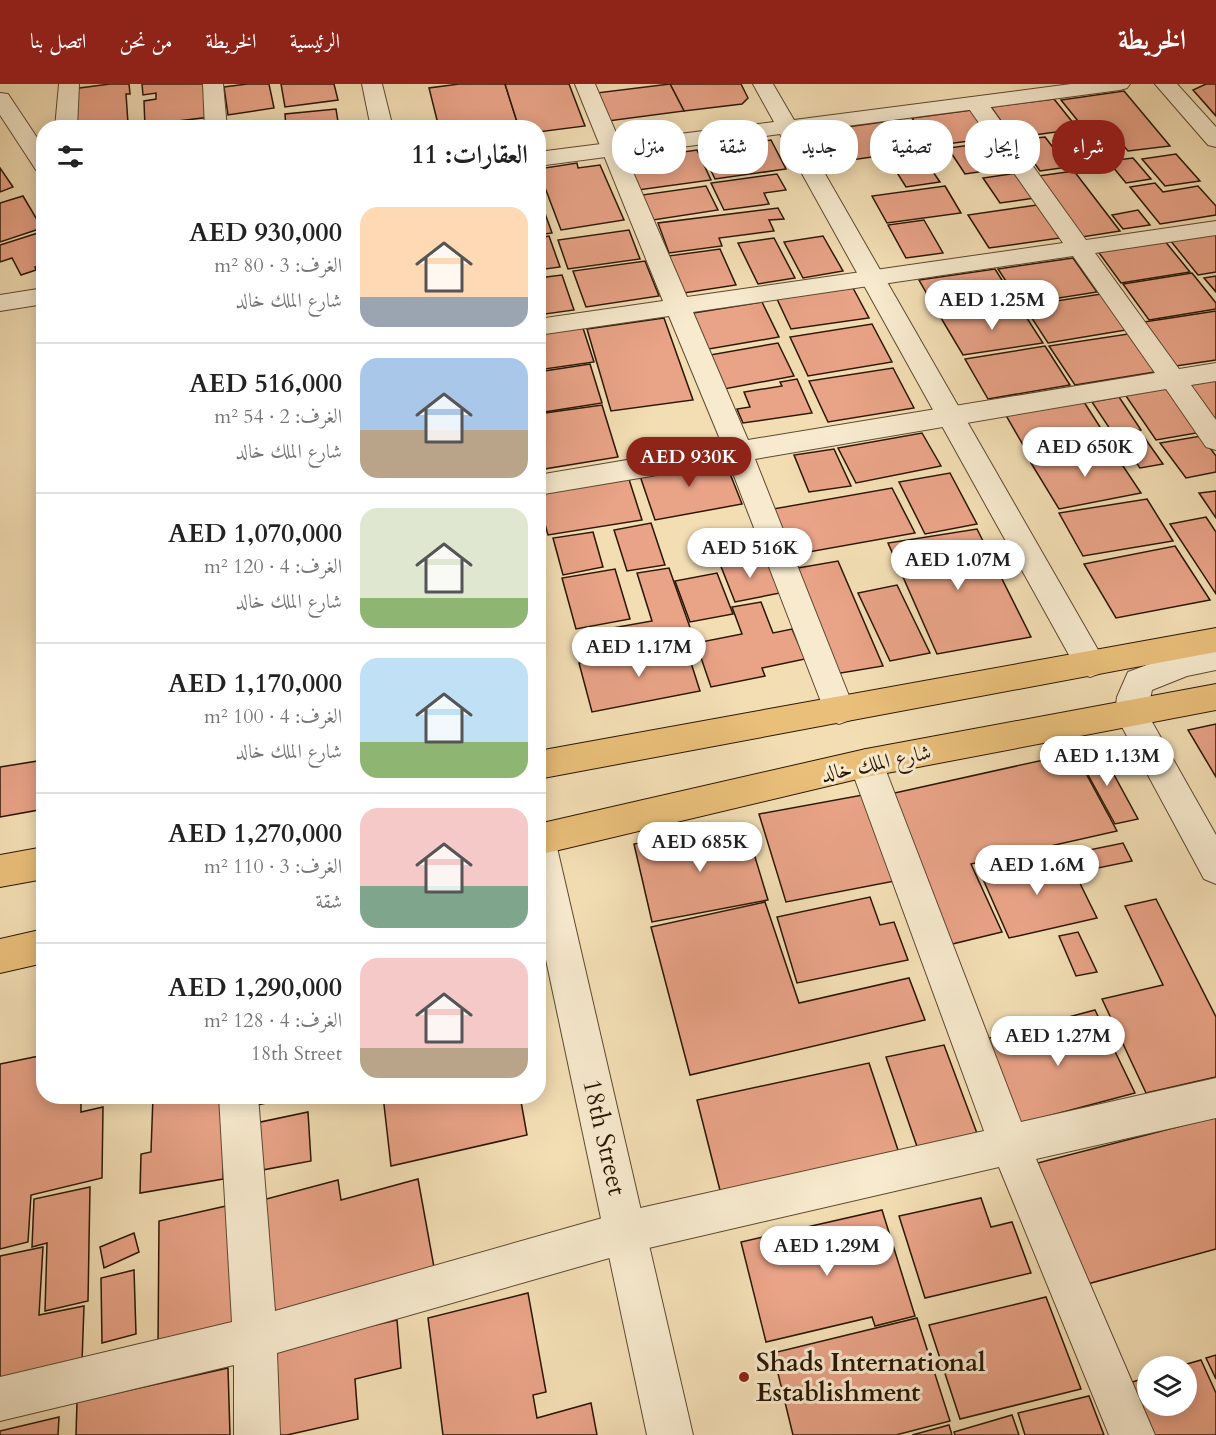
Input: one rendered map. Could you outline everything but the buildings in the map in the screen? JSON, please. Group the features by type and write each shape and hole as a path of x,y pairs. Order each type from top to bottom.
{"main road":[{"path":"546,764 1216,640"},
{"name":"شارع الملك خالد","path":"546,838 866,763 1216,697"},
{"path":"0,871 36,864"},
{"path":"0,956 36,948"}],"street":[{"path":"67,120 69,84"},
{"path":"213,84 215,120"},
{"path":"372,84 379,120"},
{"path":"546,158 612,149 585,84"},
{"path":"763,84 783,120"},
{"path":"842,120 1120,84"},
{"path":"1165,84 1216,140"},
{"path":"0,99 36,153"},
{"path":"976,103 1216,440"},
{"path":"686,140 780,128"},
{"path":"622,174 739,452 839,711"},
{"path":"814,174 1090,664"},
{"path":"546,326 1216,228"},
{"path":"0,303 36,297"},
{"path":"546,484 1216,372"},
{"path":"1216,657 1184,664 1139,681 1133,697 1131,714 1216,868"},
{"path":"866,763 1010,1146 1132,1435"},
{"name":"18th Street","path":"546,871 670,1435"},
{"path":"0,1399 255,1338 627,1232 1216,1098"},
{"path":"239,1104 255,1338 257,1435"}],"place":[{"name":"Shads International Establishment","path":"744,1377"}]}
